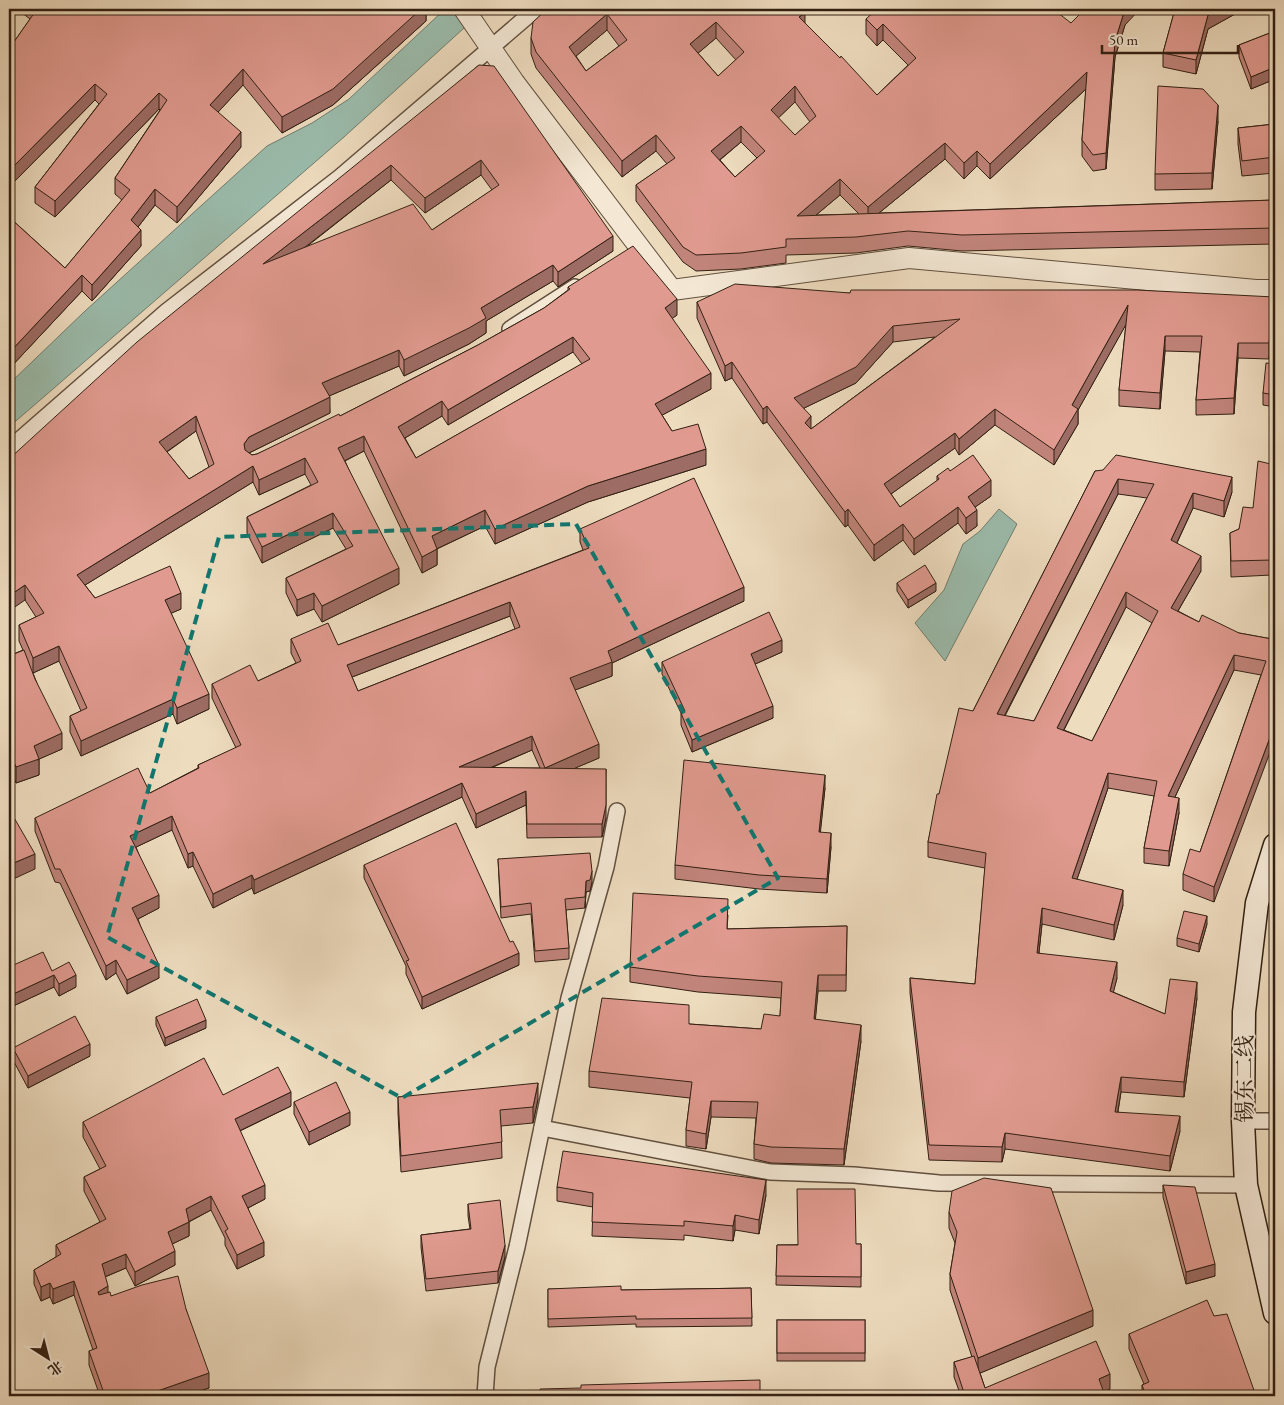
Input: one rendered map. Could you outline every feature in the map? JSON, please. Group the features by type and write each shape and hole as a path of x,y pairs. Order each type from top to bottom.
{"main road":[{"name":"锡东二线","path":"1275,845 1257,903 1244,1012 1246,1185 1275,1313"}],"street":[{"path":"9,449 167,311 340,177 536,9"},
{"path":"468,16 630,251 672,290 909,258 1275,290"},
{"path":"499,336 589,278"},
{"path":"485,1396 487,1367 542,1128 569,998 606,867 617,811"},
{"path":"1244,1121 1275,1121"},
{"path":"542,1128 770,1172 854,1175 939,1182 1246,1185"}],"highlighted area":[{"path":"576,524 778,878 402,1098 107,937 219,537"}],"shaded area":[{"path":"445,9 485,9 344,137 9,427 9,384 84,312 267,146 312,123 349,99"},
{"path":"999,509 1017,524 945,661 915,623 944,590 963,544 980,531"}],"building":[{"path":"37,9 421,9 333,89 282,117 243,69 210,105 241,132 177,207 155,189 131,220 141,230 92,285 82,275 9,353 9,217 65,268 130,190 115,178 167,100 159,93 55,201 35,187 107,94 95,84 9,171 9,49"},
{"path":"547,9 801,9 805,13 799,17 840,58 841,56 877,95 916,58 883,24 877,30 866,19 877,9 1053,9 1071,23 1085,9 1125,9 1115,41 1106,153 1093,155 1082,140 1087,72 990,164 977,151 964,163 945,143 868,207 840,179 797,216 1275,200 1275,228 962,235 908,231 856,237 786,239 786,247 741,253 696,255 683,247 636,185 675,158 656,135 622,161 536,52 531,38 533,22","holes":["607,14 627,40 586,71 569,47","716,22 744,52 718,76 690,44","795,86 816,116 795,135 771,110","741,126 765,151 735,177 711,151"]},
{"path":"1175,9 1218,9 1208,15 1196,60 1163,53"},
{"path":"1275,31 1275,67 1251,77 1239,45"},
{"path":"479,65 494,66 613,236 558,272 553,265 481,308 486,318 469,328 404,360 399,350 322,383 330,397 249,437 244,444 245,450 252,455 257,454 339,414 340,416 478,345 544,308 570,289 568,287 633,246 677,299 665,308 711,373 655,404 672,431 698,424 706,449 588,486 495,529 485,510 432,536 437,549 422,557 364,436 338,448 399,568 322,606 314,593 297,600 286,578 353,546 333,513 262,547 247,517 318,482 305,458 259,480 253,466 77,575 95,598 170,566 181,593 165,600 209,694 177,708 173,699 81,741 70,716 87,708 59,646 33,658 19,625 44,613 25,585 9,596 9,459 137,342","holes":["481,160 499,185 432,230 413,204 263,264 391,165 425,198","573,337 590,359 416,458 398,427 442,401 448,410","196,416 214,464 189,479 159,442"]},
{"path":"1158,86 1203,89 1218,105 1212,173 1155,174"},
{"path":"1275,124 1275,157 1242,161 1238,128"},
{"path":"735,284 850,293 851,290 1137,290 1274,297 1269,343 1238,343 1234,398 1196,400 1202,336 1165,336 1160,393 1119,390 1128,305 1072,405 1078,409 1054,450 995,409 959,439 955,433 884,484 900,507 939,479 937,476 948,468 950,471 973,455 991,480 968,497 977,510 966,518 958,507 914,539 903,524 874,545 848,509 845,512 767,406 763,409 732,362 725,366 697,302","holes":["960,319 811,429 805,423 811,416 794,398 856,367 893,326"]},
{"path":"1266,363 1275,364 1275,395 1263,393"},
{"path":"1116,455 1232,477 1224,501 1193,493 1171,540 1201,556 1171,608 1199,622 1202,615 1239,633 1272,639 1275,625 1275,724 1214,887 1183,874 1190,849 1200,852 1266,661 1234,655 1168,796 1179,798 1169,851 1144,848 1157,781 1108,773 1072,878 1123,890 1114,925 1042,908 1037,953 1117,962 1110,991 1165,1014 1170,979 1197,982 1184,1082 1121,1077 1115,1112 1180,1116 1170,1156 1005,1133 1002,1147 929,1145 910,978 975,984 986,853 928,842 937,794 939,794 959,708 973,711 1095,471 1103,470","holes":["1118,479 1154,484 1034,721 997,714","1126,592 1158,611 1092,741 1057,728"]},
{"path":"1258,461 1275,465 1275,562 1272,560 1231,561 1230,533 1239,529 1243,507 1253,508"},
{"path":"694,478 744,587 608,651 612,662 570,678 599,744 545,768 532,736 459,767 606,769 606,805 602,824 527,824 526,791 476,814 462,783 254,880 252,875 213,894 193,852 188,854 172,816 130,836 159,895 132,908 159,965 127,980 116,960 106,966 60,869 55,869 35,818 138,768 150,793 199,768 198,765 241,745 212,684 250,665 258,681 301,661 291,639 328,623 338,645 589,548 580,529","holes":["510,602 520,627 358,691 347,665"]},
{"path":"925,565 936,583 908,600 897,583"},
{"path":"769,612 782,640 751,654 773,706 692,740 681,713 685,711 662,662"},
{"path":"24,650 35,679 62,733 34,746 39,759 16,767 9,749 9,656"},
{"path":"684,760 825,775 819,832 831,833 827,879 759,875 675,865"},
{"path":"9,809 35,854 9,865"},
{"path":"456,823 510,942 513,941 519,953 422,997 406,961 409,960 364,865"},
{"path":"590,853 592,871 590,880 586,881 585,897 565,899 569,948 535,951 531,903 501,907 498,859"},
{"path":"633,893 728,899 727,929 847,926 846,975 818,975 814,1019 861,1025 844,1149 771,1147 754,1144 758,1102 711,1101 706,1134 686,1130 692,1082 589,1071 602,998 689,1005 689,1024 761,1029 764,1014 780,1016 782,982 698,976 630,967"},
{"path":"1184,911 1207,916 1199,944 1177,938"},
{"path":"43,952 52,971 69,962 76,975 59,984 54,975 9,996 9,967"},
{"path":"197,999 206,1020 165,1038 156,1017"},
{"path":"75,1016 90,1044 28,1076 13,1048"},
{"path":"204,1058 223,1095 278,1067 291,1092 235,1119 265,1185 242,1196 264,1242 237,1255 225,1231 228,1229 211,1196 186,1209 189,1222 168,1232 175,1251 135,1272 126,1254 102,1264 108,1286 98,1292 99,1295 110,1292 111,1296 142,1285 178,1276 186,1309 209,1373 143,1396 105,1396 89,1351 97,1348 74,1281 53,1289 50,1283 41,1287 34,1270 61,1254 56,1245 106,1219 84,1177 106,1166 83,1122"},
{"path":"336,1082 350,1112 309,1132 294,1102"},
{"path":"538,1083 533,1107 500,1110 502,1142 401,1156 398,1097"},
{"path":"563,1151 766,1180 759,1220 735,1215 733,1226 684,1221 684,1226 592,1222 593,1193 557,1187"},
{"path":"984,1178 1051,1188 1093,1310 978,1358 950,1274 957,1232 949,1212 952,1191"},
{"path":"1163,1185 1195,1187 1215,1264 1186,1272"},
{"path":"797,1189 855,1189 856,1244 861,1244 861,1277 776,1276 777,1245 798,1245"},
{"path":"500,1200 505,1245 498,1271 426,1279 421,1235 471,1229 468,1204"},
{"path":"621,1286 621,1290 751,1288 752,1318 636,1319 636,1316 548,1319 548,1289"},
{"path":"1207,1300 1214,1316 1227,1314 1256,1396 1146,1396 1142,1385 1149,1382 1129,1334"},
{"path":"777,1320 865,1320 865,1353 777,1353"},
{"path":"1096,1341 1110,1374 1099,1379 1105,1396 965,1396 954,1362 974,1356 985,1388"},
{"path":"760,1380 760,1391 863,1394 863,1396 540,1396 540,1389 581,1388 581,1385"}]}
